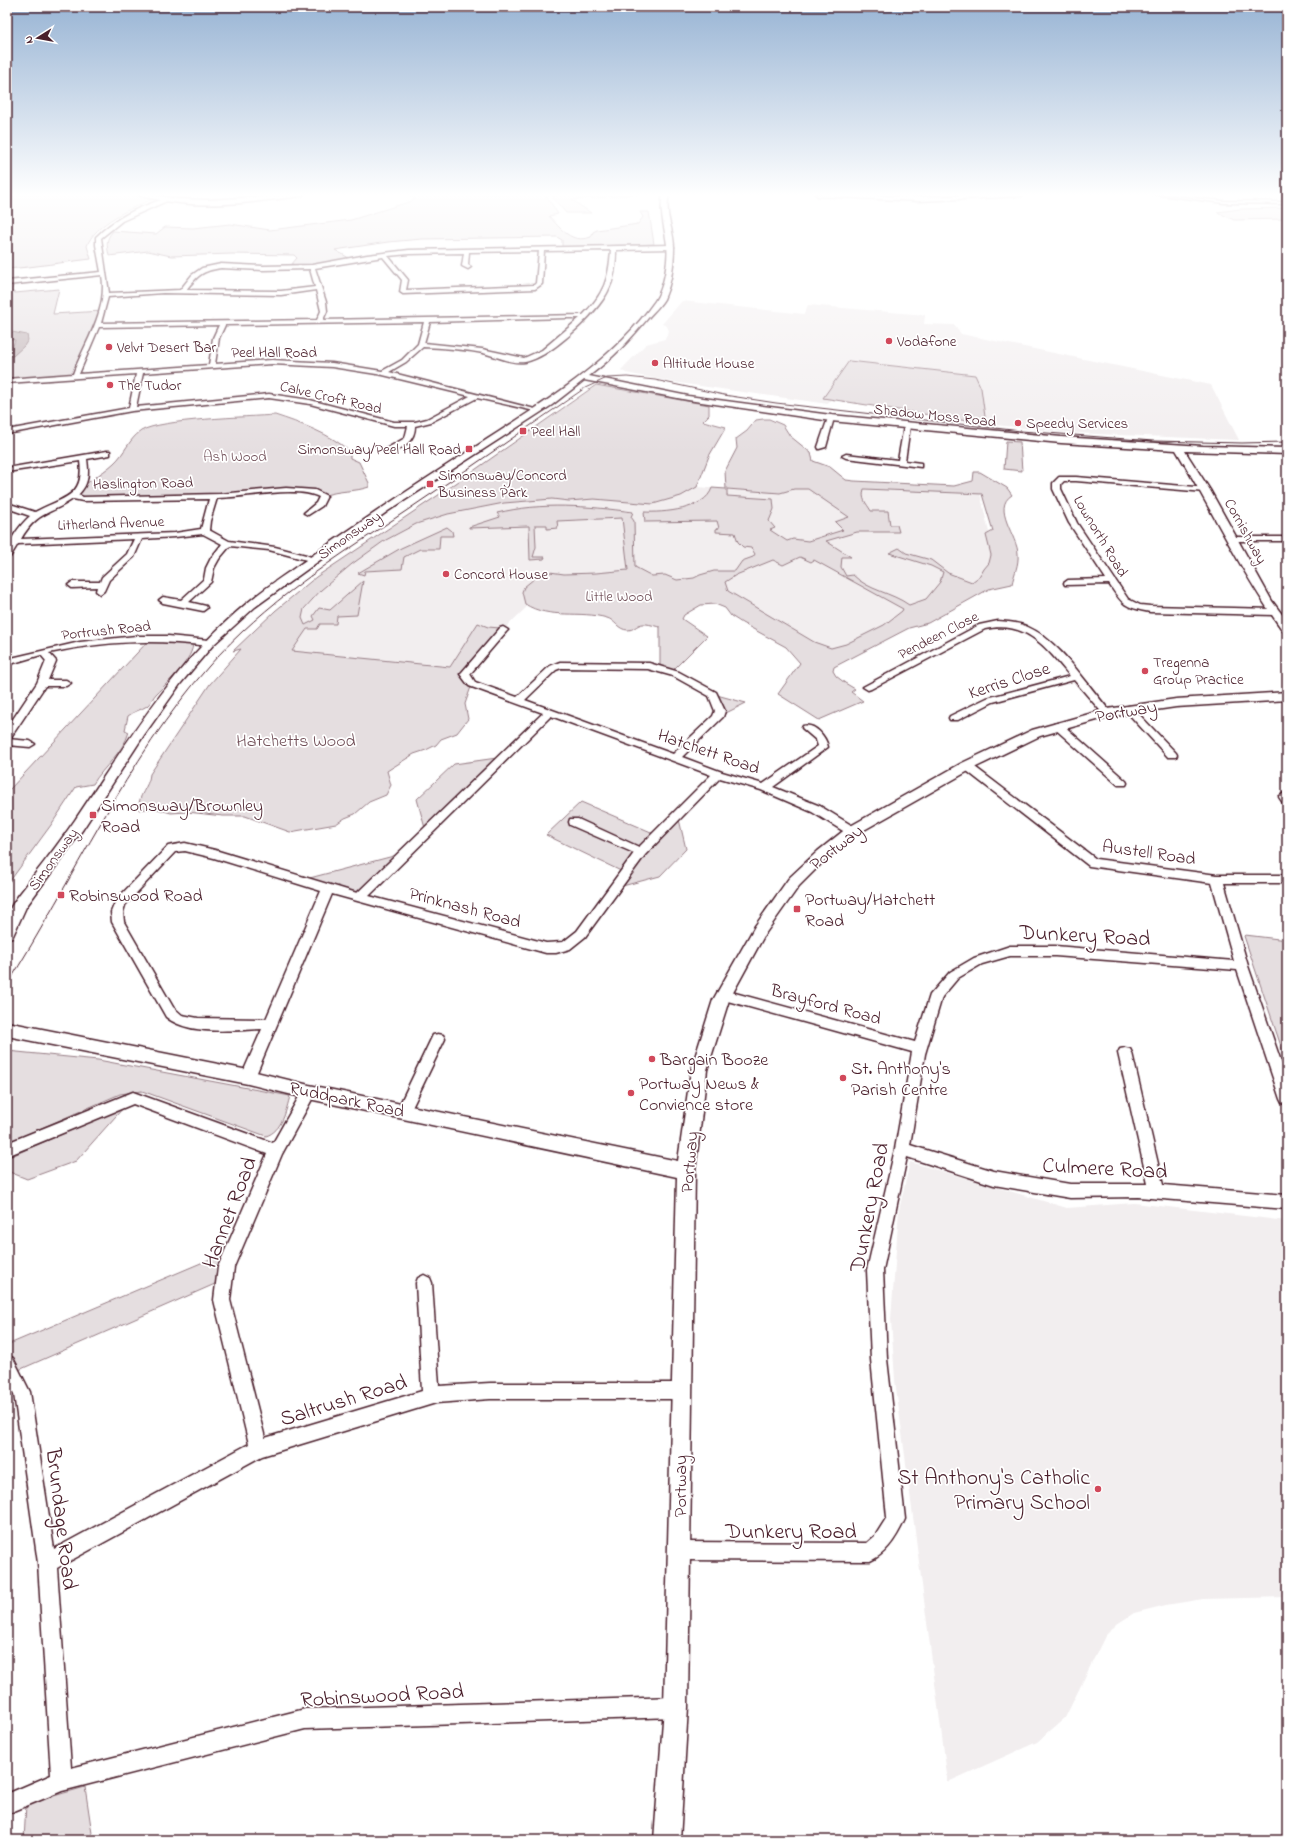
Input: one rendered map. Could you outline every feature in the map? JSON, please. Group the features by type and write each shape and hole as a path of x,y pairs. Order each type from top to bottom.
{"street":[{"path":"7,282 26,280"},
{"path":"75,377 102,311 106,295 105,280"},
{"path":"182,291 191,280"},
{"path":"316,280 324,311 319,322"},
{"path":"405,280 403,292 535,286 539,284 539,280"},
{"path":"421,345 460,348 520,360 528,359 554,344 586,316 605,293 610,280"},
{"name":"Simonsway","path":"8,925 20,905 78,826 176,680 209,643 251,605 385,509 537,411 583,377 622,344 660,299 667,280"},
{"path":"106,295 182,291 281,293 319,288"},
{"path":"96,325 586,316"},
{"path":"383,373 404,361 421,345 427,320"},
{"path":"212,365 216,338 223,323"},
{"name":"Peel Hall Road","path":"7,381 140,372 212,365 272,362 332,365 383,373 537,411"},
{"path":"132,409 140,372"},
{"name":"Shadow Moss Road","path":"583,377 688,398 831,418 1038,439 1179,448 1287,451"},
{"name":"Calve Croft Road","path":"7,432 132,409 269,396 310,402 394,424 412,424 429,421 476,396"},
{"path":"822,446 831,418"},
{"path":"387,452 409,440 412,433 412,424"},
{"path":"900,462 908,426"},
{"name":"Cornishway","path":"1179,448 1234,539 1274,612 1287,628"},
{"name":"Haslington Road","path":"7,470 107,453"},
{"path":"846,456 918,465"},
{"name":"Haslington Road","path":"7,555 27,524 36,515 73,496 83,485 86,476 83,458"},
{"name":"Lownorth Road","path":"1205,490 1076,479 1062,480 1057,483 1057,489 1073,523 1125,601 1138,607 1150,609 1274,612"},
{"name":"Haslington Road","path":"73,496 83,499 214,496 286,490 315,492 323,496 319,504 308,513"},
{"name":"Haslington Road","path":"206,531 206,521 214,496"},
{"path":"7,505 36,515"},
{"path":"206,531 213,538 227,544 268,548 294,553 314,560"},
{"name":"Litherland Avenue","path":"16,542 175,535 206,531"},
{"path":"72,585 101,587 105,579 131,555 138,537"},
{"path":"1234,539 1287,540"},
{"path":"183,603 208,580 210,568 215,558 227,544"},
{"path":"1068,583 1112,581"},
{"path":"163,600 203,608"},
{"name":"Pendeen Close","path":"868,687 982,627 1001,623 1015,625 1032,632 1057,654 1107,713"},
{"name":"Hatchett Road","path":"503,630 465,674 467,679 472,684 718,774 766,788 816,809 852,831"},
{"name":"Portrush Road","path":"7,662 79,644 108,640 156,638 209,643"},
{"path":"7,735 42,683 50,660 43,652"},
{"path":"519,700 553,668 560,665 649,666 663,669 713,694 720,710 718,717 675,758"},
{"name":"Kerris Close","path":"954,718 990,700 1076,678"},
{"path":"42,683 66,683"},
{"name":"Portway","path":"667,1840 676,1707 686,1171 699,1070 724,995 760,930 794,882 823,854 852,831 967,766 1014,743 1058,726 1107,713 1176,703 1287,696"},
{"path":"1129,709 1172,755"},
{"path":"360,897 550,712"},
{"path":"1058,726 1122,783"},
{"path":"766,788 823,747 819,737 807,728"},
{"path":"7,742 30,744"},
{"name":"Austell Road","path":"967,766 1093,863 1217,879 1287,879"},
{"name":"Prinknash Road","path":"270,1024 224,1025 189,1022 177,1018 168,1011 118,922 117,912 120,903 172,848 185,847 215,854 360,897 546,948 556,948 566,946 581,934 641,852 718,774"},
{"path":"574,822 641,852"},
{"path":"1217,879 1242,966 1287,1100"},
{"path":"248,1076 328,888"},
{"name":"Dunkery Road","path":"680,1551 870,1552 881,1542 896,1519 879,1359 875,1270 902,1149 920,1048 936,995 954,975 978,961 1010,951 1055,951 1242,966"},
{"name":"Brayford Road","path":"724,995 920,1048"},
{"name":"Ruddpark Road","path":"7,1029 248,1076 309,1092 686,1171"},
{"path":"402,1112 438,1039"},
{"path":"1126,1053 1157,1191"},
{"name":"Hannet Road","path":"260,1448 222,1300 226,1267 276,1151 309,1092"},
{"path":"7,1150 133,1098 276,1151"},
{"name":"Culmere Road","path":"902,1149 994,1178 1070,1191 1157,1191 1287,1202"},
{"path":"424,1283 431,1397"},
{"name":"Brundage Road","path":"7,1364 22,1392 47,1563 62,1781"},
{"name":"Saltrush Road","path":"47,1563 260,1448 431,1397 490,1392 681,1391"},
{"name":"Robinswood Road","path":"7,1804 62,1781 305,1719 676,1707"}],"shaded area":[{"path":"682,301 804,314 808,305 925,315 924,324 954,325 961,334 1211,385 1239,440 1073,433 986,424 981,388 975,375 849,361 828,404 672,382 626,373 621,370 646,344 665,339 669,331 667,326 662,324"},
{"path":"7,331 27,335 28,340 24,346 13,356 7,355 12,349 15,340 7,338"},
{"path":"697,487 780,493 794,489 816,488 980,493 998,572 834,667 716,599 534,600 503,630 443,671 270,652 321,590 352,564 384,541 416,524 448,514 504,503 552,499 569,501 594,499 653,504 681,496"},
{"name":"St Anthony's Catholic Primary School","path":"910,1162 1067,1208 1134,1203 1287,1221 1287,1597 1203,1599 1166,1605 1134,1613 1117,1624 1105,1636 1065,1718 1037,1742 948,1782 895,1380 891,1319 899,1210"}],"green space":[{"path":"15,282 11,291 15,293 59,289 53,314 102,311 75,377 7,381 7,283"},
{"path":"849,361 975,375 981,388 986,424 823,398"},
{"name":"Hatchetts Wood","path":"596,385 709,405 709,415 703,421 726,427 709,456 697,487 681,496 653,504 594,499 569,501 552,499 504,503 448,514 416,524 384,541 352,564 321,590 304,609 302,618 305,625 315,620 313,616 319,608 330,610 363,581 357,615 337,616 336,624 320,624 317,629 307,629 292,651 450,667 478,623 488,627 500,628 465,674 472,684 465,704 468,719 457,733 441,739 436,745 414,754 387,771 391,785 386,795 369,802 355,814 336,824 290,832 245,816 223,816 187,812 171,813 154,808 139,810 141,796 148,783 150,774 210,684 241,649 233,651 275,611 316,577 449,488"},
{"name":"Ash Wood","path":"275,415 325,434 343,446 350,452 350,458 359,462 369,483 369,487 323,496 314,492 303,490 279,490 214,496 83,499 73,496 114,463 133,438 141,431 151,427 185,421"},
{"name":"Little Wood","path":"769,419 783,425 790,436 811,453 813,461 830,467 846,480 954,486 973,481 974,472 980,472 1007,488 1012,495 1006,501 1004,507 1005,515 1017,547 1018,554 1017,566 1012,584 989,589 928,623 909,628 834,667 833,671 836,676 855,689 851,692 863,701 819,720 778,694 800,663 786,647 742,623 731,616 725,608 715,604 701,605 684,615 682,619 707,636 671,672 660,668 660,627 644,624 631,630 625,630 607,618 545,612 525,604 522,592 524,587 540,574 550,572 564,574 596,573 628,570 622,518 557,521 558,528 547,529 547,525 535,525 536,547 533,557 545,557 544,559 530,560 529,526 469,528 500,517 497,513 531,507 565,506 633,512 631,517 634,521 635,567 652,576 665,575 677,580 694,578 714,571 735,571 742,561 753,557 755,554 751,548 743,547 738,542 735,533 716,532 716,529 719,528 717,521 645,522 644,512 662,512 682,509 701,501 708,495 712,488 726,489 725,471 737,448 736,439 747,431 756,420","holes":["727,489 780,493 794,489 808,489 849,517 835,522 843,530 808,541 793,539 787,541 770,530 775,528 769,521 774,509 773,499 727,496","864,489 982,494 993,531 986,535 991,555 989,563 980,576 972,582 948,573 931,560 906,553 899,548 889,553 931,566 943,572 940,582 926,599 909,605 895,597 866,585 853,575 846,576 841,567 842,557 851,557 826,541 857,532 899,532 897,525 890,525 888,511 871,511 864,501","800,557 811,562 814,560 903,609 884,625 846,644 831,648 814,642 728,591 725,582 736,575 773,560 783,565"]},
{"path":"1006,441 1020,442 1022,471 1004,469"},
{"path":"447,527 452,531 453,536 440,536 439,549 420,549 404,557 402,569 365,571 364,575 358,573 401,548"},
{"path":"151,638 193,642 192,649 185,663 156,694 148,705 128,716 125,730 129,732 118,753 93,784 76,787 51,825 7,885 7,789 10,789"},
{"path":"713,694 746,703 718,717"},
{"path":"504,757 426,832 417,799 454,764"},
{"path":"581,802 658,835 678,815 686,849 660,876 615,888 625,873 546,835"},
{"path":"405,853 360,897 302,880"},
{"path":"1244,936 1287,940 1287,1064"},
{"path":"7,1051 98,1060 290,1096 280,1125 276,1130 266,1136 142,1091 120,1094 7,1143"},
{"path":"124,1107 76,1161 27,1179 7,1171 7,1158"},
{"path":"234,1249 224,1280 12,1373 17,1382 7,1385 7,1345"},
{"path":"85,1787 93,1840 24,1840 26,1804"}],"tram line":[{"path":"7,985 32,945 126,780 179,702 209,666 231,643 278,601 328,563 451,481 585,388 607,378 627,377 655,380 724,395 776,403 1021,431 1153,441 1242,443 1287,442"}],"place":[{"name":"Vodafone","path":"889,341"},
{"name":"Velvt Desert Bar","path":"109,347"},
{"name":"Altitude House","path":"655,363"},
{"name":"The Tudor","path":"110,385"},
{"name":"Speedy Services","path":"1018,423"},
{"name":"Peel Hall","path":"523,431"},
{"name":"Simonsway/Peel Hall Road","path":"469,449"},
{"name":"Simonsway/Concord Business Park","path":"430,484"},
{"name":"Concord House","path":"446,574"},
{"name":"Tregenna Group Practice","path":"1145,671"},
{"name":"Simonsway/Brownley Road","path":"93,815"},
{"name":"Robinswood Road","path":"61,895"},
{"name":"Portway/Hatchett Road","path":"797,909"},
{"name":"Bargain Booze","path":"652,1059"},
{"name":"St. Anthony's Parish Centre","path":"843,1078"},
{"name":"Portway News & Convience store","path":"631,1093"},
{"name":"St Anthony's Catholic Primary School","path":"1098,1489"}]}
